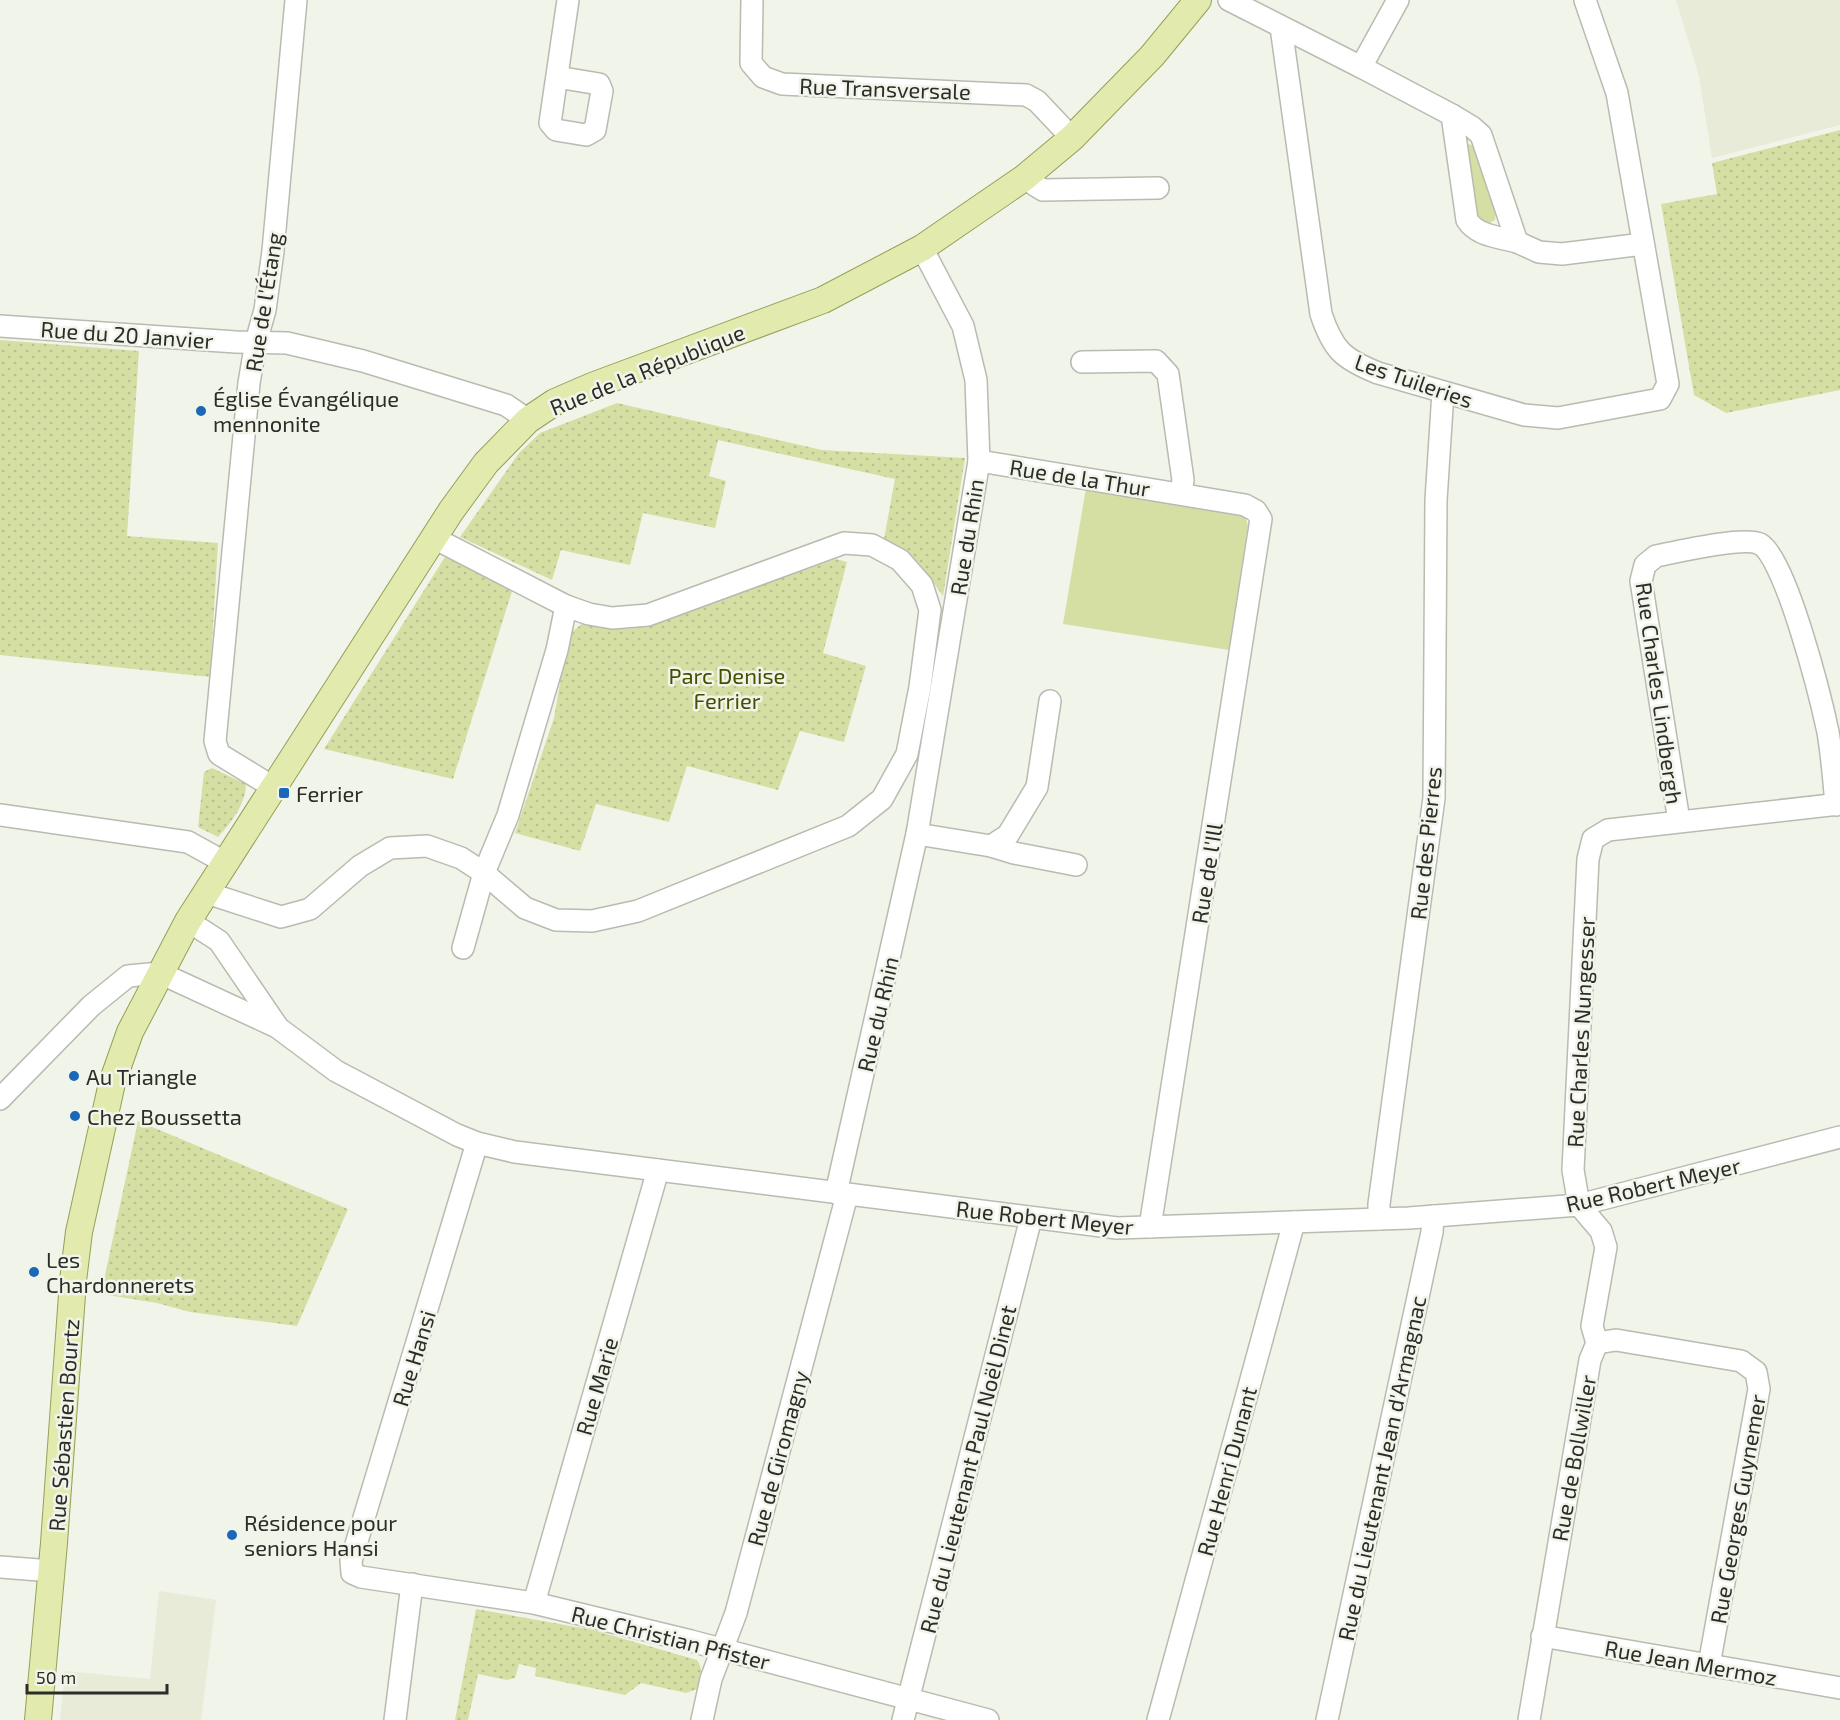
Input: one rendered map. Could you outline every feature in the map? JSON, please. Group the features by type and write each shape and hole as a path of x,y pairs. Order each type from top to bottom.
{"main road":[{"name":"Rue de la République","path":"224,868 273,787 434,538 486,463 528,420 555,402 592,386 823,300 922,248 1024,178 1072,138 1152,56 1198,0"},
{"name":"Rue Sébastien Bourtz","path":"38,1720 52,1571 73,1281 79,1232 112,1083 130,1032 188,921 224,868"}],"street":[{"name":"Rue de l'Étang","path":"273,787 219,754 214,741 249,383 256,342 265,310 273,251 296,0"},
{"path":"557,77 568,0"},
{"name":"Rue Transversale","path":"752,0 751,63 763,77 782,84 1026,95 1037,101 1072,138"},
{"path":"1229,0 1472,127 1481,135 1516,242"},
{"path":"1361,67 1398,0"},
{"name":"Les Tuileries","path":"1281,27 1321,314 1328,336 1342,354 1378,373 1524,415 1558,418 1660,399 1668,384 1617,93 1585,0"},
{"path":"1452,115 1467,220 1472,228 1539,252 1562,254 1643,244"},
{"path":"1024,178 1043,190 1158,188"},
{"name":"Rue du Rhin","path":"842,1194 917,834 979,461 976,380 963,326 922,248"},
{"name":"Rue du 20 Janvier","path":"0,326 287,343 363,361 506,405 528,420"},
{"name":"Rue de la Thur","path":"1082,362 1156,361 1168,374 1183,480 1181,494"},
{"name":"Rue des Pierres","path":"1379,1219 1380,1192 1434,798 1436,500 1443,392"},
{"name":"Rue de la Thur","path":"979,461 1245,505 1257,511 1261,519"},
{"name":"Rue de l'Ill","path":"1150,1227 1261,519"},
{"path":"207,893 281,917 310,909 360,866 390,848 427,846 461,858 484,873 525,908 556,920 592,921 639,911 848,826 882,798 907,754 920,687 930,610 922,585 900,560 872,545 844,543 648,615 612,618 589,614 566,606 434,538"},
{"name":"Rue Charles Lindbergh","path":"1679,821 1641,581 1645,565 1656,556 1743,541 1760,544 1771,556 1793,603 1828,732 1838,805"},
{"path":"463,948 484,873 508,815 557,650 566,606"},
{"path":"991,846 1008,835 1037,787 1050,701"},
{"path":"1679,821 1838,805"},
{"path":"0,815 188,842 224,868"},
{"name":"Rue Charles Nungesser","path":"1579,1205 1573,1170 1588,859 1593,839 1608,830 1679,821"},
{"path":"917,834 991,846 1014,853 1076,865"},
{"name":"Rue Robert Meyer","path":"188,921 219,941 277,1027"},
{"path":"0,1099 91,1006 128,976 160,973"},
{"name":"Rue Robert Meyer","path":"160,973 277,1027 336,1071 457,1135 477,1143 515,1152 1117,1228 1379,1219 1579,1205 1840,1137"},
{"name":"Rue Hansi","path":"352,1573 351,1561 477,1143"},
{"name":"Rue Marie","path":"534,1603 658,1170"},
{"name":"Rue de Giromagny","path":"702,1720 711,1679 736,1613 842,1194"},
{"name":"Rue de Bollwiller","path":"1529,1720 1590,1359 1597,1343 1592,1326 1606,1247 1601,1231 1579,1205"},
{"name":"Rue du Lieutenant Jean d'Armagnac","path":"1327,1720 1432,1232 1433,1216"},
{"name":"Rue du Lieutenant Paul Noël Dinet","path":"903,1720 1031,1218"},
{"name":"Rue Henri Dunant","path":"1158,1720 1294,1222"},
{"name":"Rue Georges Guynemer","path":"1597,1343 1616,1340 1741,1361 1756,1372 1759,1389 1709,1665"},
{"path":"0,1567 52,1571"},
{"name":"Rue Christian Pfister","path":"352,1573 361,1577 534,1603 988,1720"},
{"path":"395,1720 412,1584"},
{"name":"Rue Jean Mermoz","path":"1542,1636 1840,1688"}],"shaded area":[{"path":"1676,0 1840,0 1840,125 1712,158 1699,76"},
{"path":"159,1591 216,1600 201,1720 60,1720 65,1671 150,1679"}],"green space":[{"path":"1840,130 1840,390 1726,413 1694,395 1661,204 1717,194 1712,163"},
{"path":"1468,144 1475,146 1496,211 1495,220 1488,224 1477,221 1466,147"},
{"path":"0,340 139,351 127,536 218,543 210,677 0,655"},
{"path":"617,403 822,450 965,458 943,596 920,564 884,539 895,479 718,440 709,476 726,481 715,528 643,513 630,565 561,550 552,580 460,537 519,453 540,433"},
{"path":"1086,488 1238,512 1245,516 1248,526 1229,650 1063,624"},
{"path":"445,557 513,588 453,779 324,749"},
{"name":"Parc Denise Ferrier","path":"836,559 847,562 823,653 866,666 844,742 800,731 778,790 687,766 669,822 596,804 580,851 515,833 554,718 568,635 583,623 628,629 666,619"},
{"path":"212,768 246,784 241,806 218,837 198,827 204,772"},
{"path":"138,1121 348,1209 297,1326 190,1312 157,1303 101,1294"},
{"path":"476,1609 593,1630 697,1660 701,1670 697,1689 686,1693 641,1683 625,1695 535,1676 536,1668 519,1664 515,1678 507,1680 478,1674 468,1720 455,1720"}],"place":[{"name":"Église Évangélique mennonite","path":"201,411"},
{"name":"Ferrier","path":"284,793"},
{"name":"Au Triangle","path":"74,1076"},
{"name":"Chez Boussetta","path":"75,1116"},
{"name":"Les Chardonnerets","path":"34,1272"},
{"name":"Résidence pour seniors Hansi","path":"232,1535"}]}
